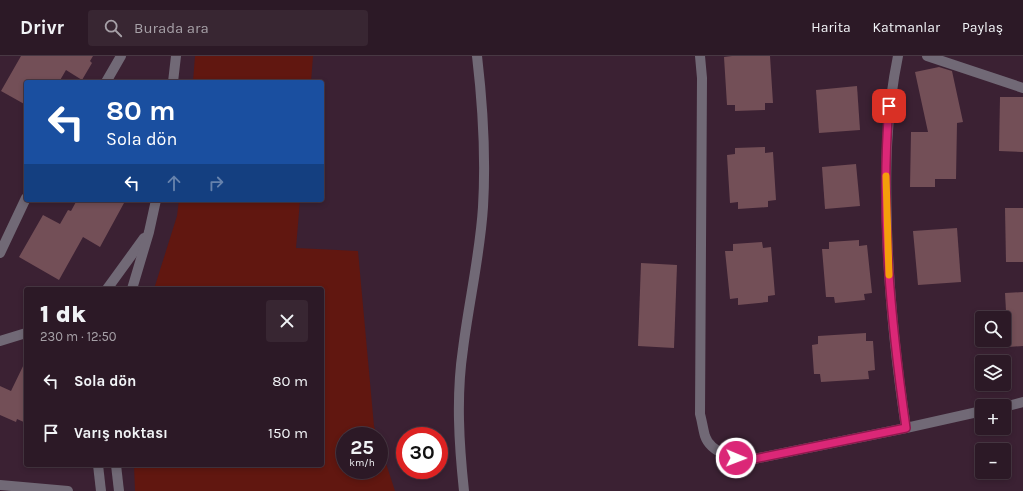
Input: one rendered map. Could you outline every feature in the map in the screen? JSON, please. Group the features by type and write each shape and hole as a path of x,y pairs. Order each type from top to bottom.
{"street":[{"path":"107,80 121,56"},
{"path":"173,80 176,56"},
{"path":"464,491 459,422 460,376 480,241 484,183 484,128 477,56"},
{"path":"700,56 702,78 700,414 705,437 718,451 731,457 754,459 975,413"},
{"path":"898,56 893,80 887,127 886,203 892,316 906,428"},
{"path":"927,56 1023,88"},
{"path":"0,253 24,202"},
{"path":"133,287 149,232 156,202"},
{"path":"108,287 149,232"},
{"path":"0,341 24,334"},
{"path":"1011,405 1023,402"},
{"path":"98,467 101,491"},
{"path":"116,467 119,491"},
{"path":"0,485 68,491"}],"shaded area":[{"path":"195,56 313,56 311,80 193,80"},
{"path":"179,202 300,202 296,248 358,251 374,427 336,427 336,479 388,479 388,470 395,491 135,491 134,467 324,467 324,287 155,287 177,216"}],"building":[{"path":"21,56 93,56 90,61 92,63 82,80 66,70 60,80 24,80 24,104 1,91"},
{"path":"770,56 773,103 765,103 765,110 735,111 735,105 727,105 724,57"},
{"path":"939,67 952,71 963,122 957,123 956,179 935,179 935,187 910,187 911,132 928,132 915,72"},
{"path":"857,86 860,130 819,133 816,90"},
{"path":"1000,97 1023,97 1023,152 999,151"},
{"path":"765,147 765,153 773,152 776,200 768,201 768,207 738,209 738,202 730,203 727,155 735,154 735,148"},
{"path":"856,164 860,206 825,209 822,167"},
{"path":"76,202 124,203 100,247 83,237 59,280 19,257 43,215 60,224 68,210 71,211"},
{"path":"1005,208 1023,208 1023,262 1006,262"},
{"path":"957,228 961,282 918,285 913,231"},
{"path":"859,240 859,246 867,245 872,293 864,294 865,300 835,303 834,297 826,297 822,249 829,249 829,242"},
{"path":"762,242 763,248 771,247 775,295 768,296 768,302 738,305 738,298 730,299 725,251 733,251 733,244"},
{"path":"641,263 677,265 674,348 638,346"},
{"path":"1023,292 1023,346 1011,347 1011,311 1006,311 1005,293"},
{"path":"866,333 866,341 873,341 875,370 868,371 869,379 821,382 820,374 814,374 812,345 818,344 818,336"},
{"path":"24,364 24,422 17,419 16,422 0,415 0,386 11,391"}],"slow traffic":[{"path":"886,176 889,275"}],"route":[{"path":"736,458 754,459 906,428 898,372 888,260 886,151 889,106"}]}
